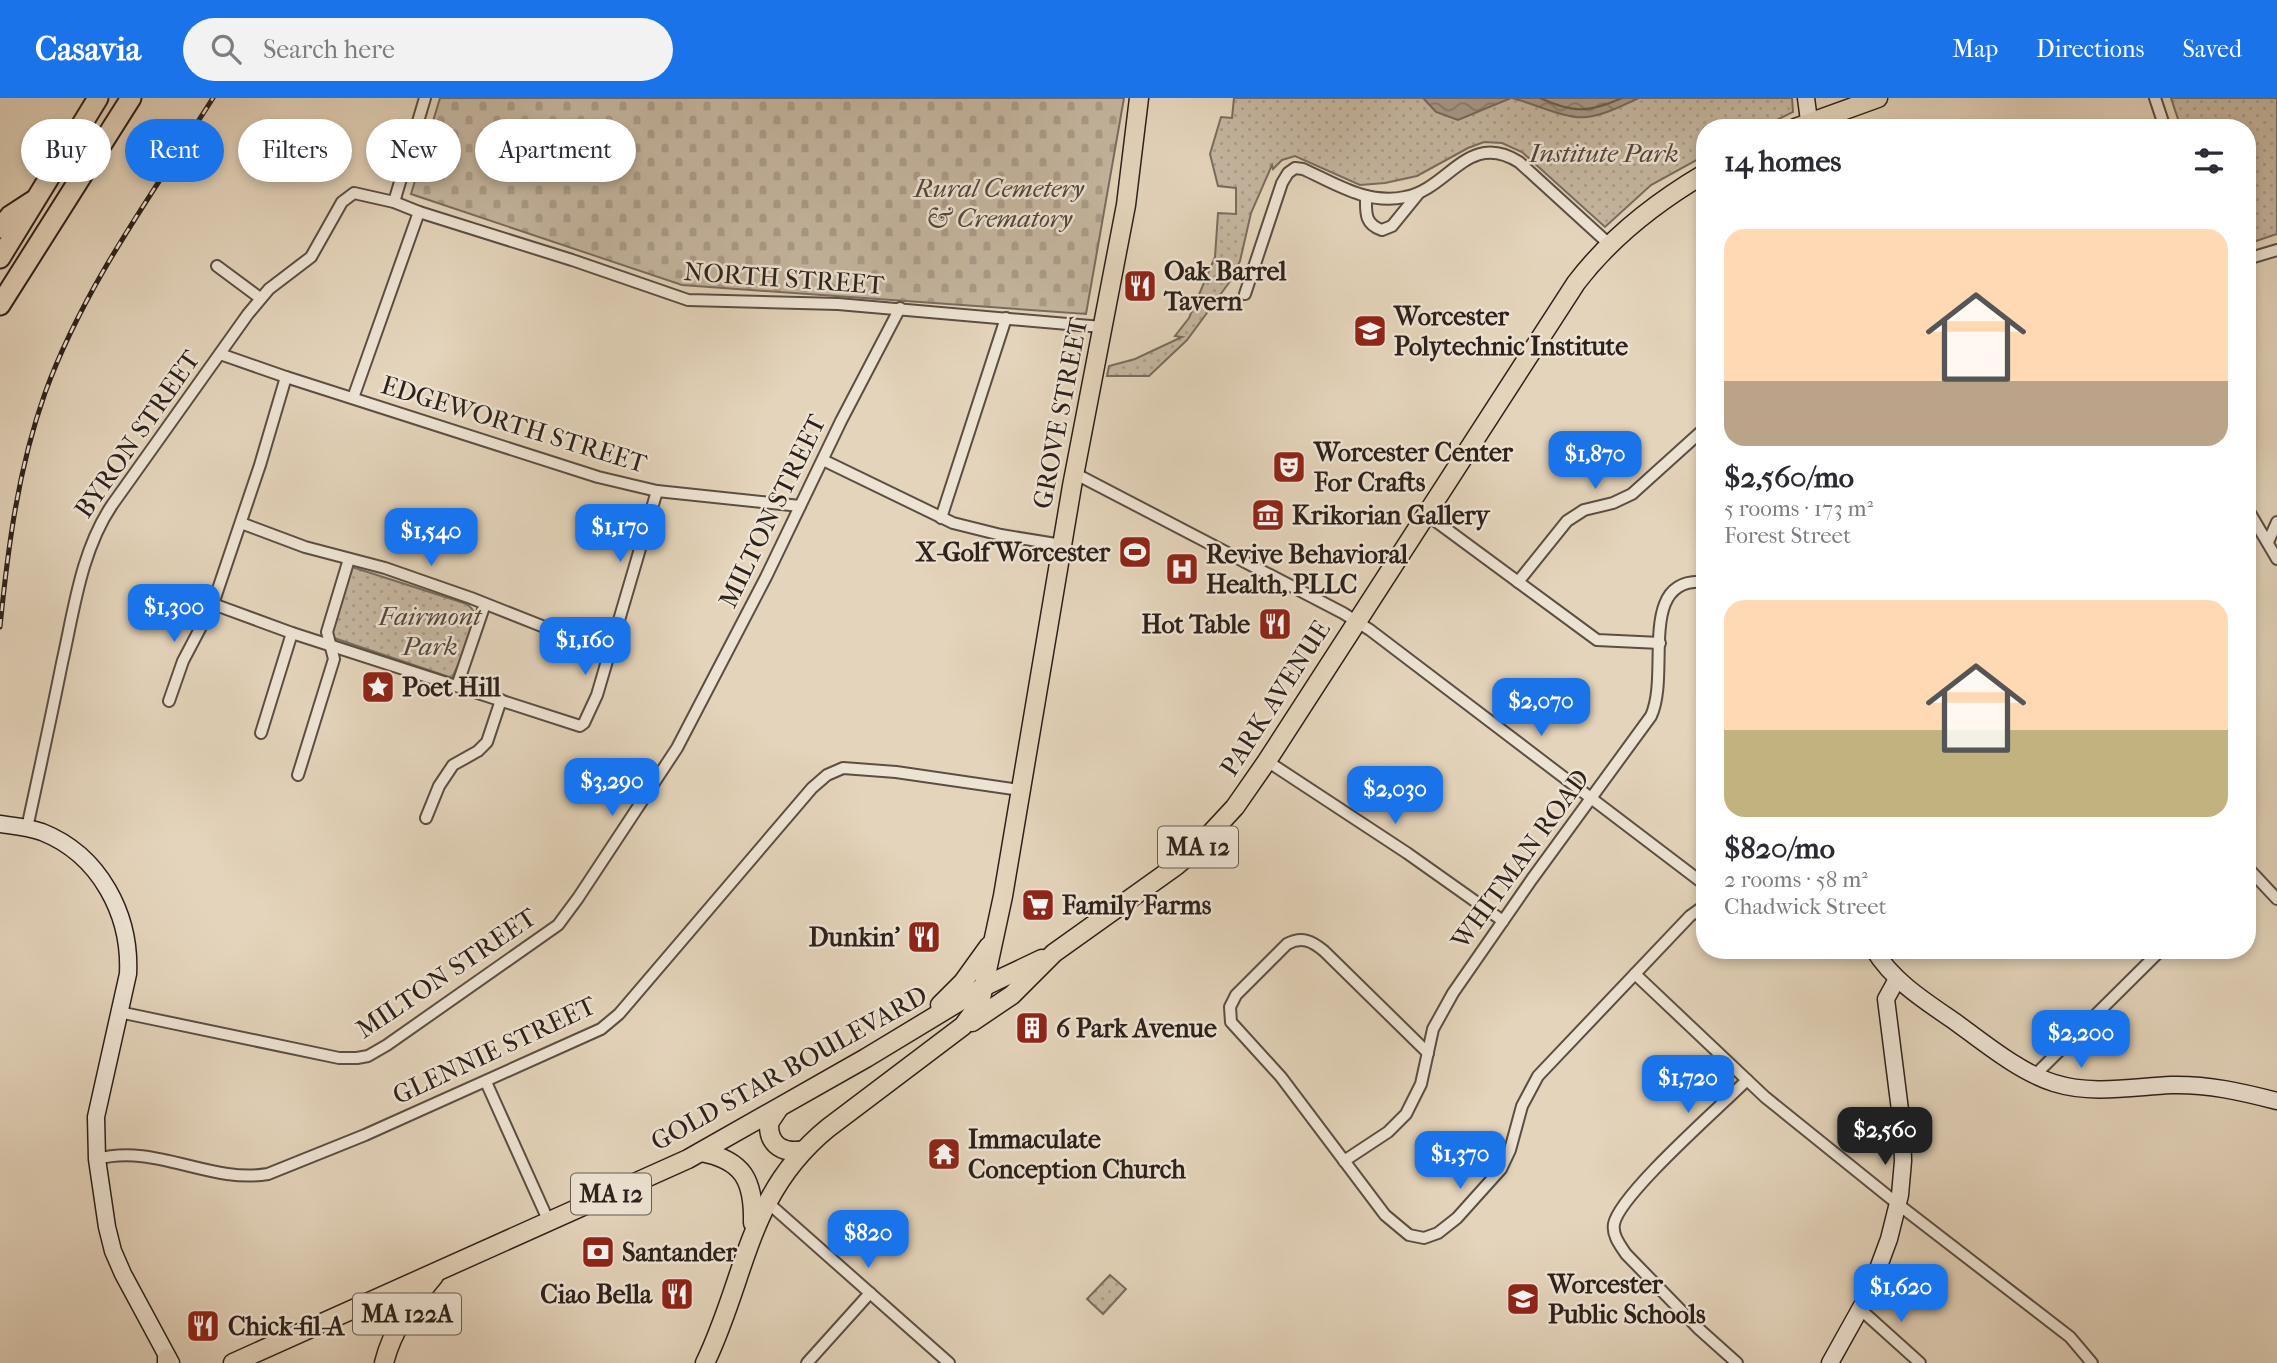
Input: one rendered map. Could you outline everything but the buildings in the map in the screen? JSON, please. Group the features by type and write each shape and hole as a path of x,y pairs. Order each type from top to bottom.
{"highway":[{"path":"0,258 99,98"},
{"path":"0,305 131,98"},
{"path":"0,228 10,216 35,198"}],"main road":[{"name":"GROVE STREET","path":"705,1363 766,1201 804,1150 836,1121 963,1026 978,1008 1003,896 1074,473 1126,205 1139,98"},
{"path":"1805,119 1806,98"},
{"path":"1823,119 1878,98"},
{"name":"PARK AVENUE","path":"963,1026 979,1019 1012,995 1054,953 1176,866 1196,849 1235,807 1567,295 1609,244 1654,207 1696,179"},
{"path":"1,824 52,836 79,854 100,877 116,904 125,929 129,953 128,974 96,1117 97,1159 113,1251 122,1274 168,1361"},
{"name":"GROVE STREET","path":"898,1039 953,993 992,944"},
{"name":"PARK AVENUE","path":"985,986 1054,953"},
{"path":"1881,959 1897,978 1979,1039 2035,1075 2056,1083 2083,1089 2197,1086 2275,1097"},
{"path":"1830,1363 1869,1293 1898,1205 1903,1161 1902,1126 1886,999 1897,978"},
{"name":"GOLD STAR BOULEVARD","path":"233,1363 701,1152 985,986"},
{"path":"779,1108 769,1124 772,1141 789,1152 804,1150"},
{"path":"701,1152 724,1157 738,1168 749,1182 753,1195 753,1233"},
{"name":"MA 122A","path":"384,1363 391,1342 419,1293 439,1271"}],"street":[{"path":"394,202 425,98"},
{"path":"2155,98 2162,119"},
{"path":"1366,196 1367,220 1381,230 1392,226 1421,191 1475,155 1501,153 1519,162 1609,244"},
{"path":"1245,294 1282,183 1292,169 1303,169 1337,187 1366,196 1397,198 1421,191"},
{"name":"NORTH STREET","path":"353,194 394,202 688,300 824,303 1102,327"},
{"name":"BYRON STREET","path":"27,828 87,553 94,534 260,298 311,257 342,202 353,194"},
{"path":"353,398 418,212"},
{"path":"2256,256 2277,250"},
{"path":"217,266 260,298"},
{"name":"MILTON STREET","path":"120,1012 339,1058 357,1058 387,1045 558,926 677,748 900,308"},
{"path":"941,518 1006,318"},
{"name":"EDGEWORTH STREET","path":"220,354 598,478 657,491 800,506"},
{"path":"169,701 183,661 213,604 286,377"},
{"path":"1518,582 1563,524 1584,510 1614,503 1632,494 1696,436"},
{"path":"823,460 941,518 971,529 1062,545"},
{"path":"1074,473 1357,622 1696,878"},
{"path":"213,604 330,646 580,726 597,695 657,491"},
{"path":"1426,514 1597,640 1660,643"},
{"path":"2267,542 2277,522"},
{"path":"241,523 305,547 385,568 557,632 611,646"},
{"path":"2256,523 2277,559"},
{"path":"298,775 334,659 327,632 349,559"},
{"name":"WHITMAN ROAD","path":"1344,1161 1388,1132 1406,1114 1421,1084 1437,1019 1463,977 1643,730 1655,709 1658,695 1662,609 1668,594 1681,584 1696,583"},
{"path":"457,685 485,604"},
{"path":"261,733 292,633"},
{"path":"426,818 439,786 453,765 478,751 486,742 501,700"},
{"path":"1267,761 1407,853 1503,921"},
{"name":"GLENNIE STREET","path":"97,1159 116,1154 138,1154 225,1174 264,1175 281,1171 601,1030 612,1021 812,788 827,775 843,768 1020,790"},
{"path":"2256,877 2277,899"},
{"path":"1428,1053 1311,941 1297,940 1287,944 1236,995 1229,1012 1234,1027 1274,1068 1385,1216 1403,1232 1420,1238 1438,1233 1457,1218 1504,1165 1521,1106 1538,1076 1696,912"},
{"path":"2035,1075 2152,959"},
{"path":"1635,974 1747,1080 1898,1205 2070,1337 2092,1363"},
{"path":"1737,1363 1699,1329 1626,1254 1614,1232 1618,1215 1652,1171 1747,1080"},
{"path":"486,1082 549,1222"},
{"path":"766,1201 949,1363"},
{"path":"807,1363 870,1293"},
{"path":"1860,1309 1920,1363"}],"green space":[{"name":"Rural Cemetery & Crematory","path":"440,98 1124,98 1086,314 682,285 411,194 415,182 461,182 461,119 434,119"},
{"name":"Institute Park","path":"1234,98 1792,98 1793,112 1779,119 1696,119 1696,160 1651,185 1605,227 1522,152 1502,143 1484,142 1468,148 1417,176 1360,185 1295,156 1282,160 1273,169 1272,165 1251,213 1240,261 1231,280 1187,340 1149,376 1107,376 1109,366 1135,359 1182,337 1175,336 1189,318 1215,257 1218,213 1236,214 1236,188 1218,186 1210,154 1221,117 1232,118"},
{"path":"2171,98 2277,98 2277,234 2256,241 2256,119 2178,119"},
{"name":"Fairmont Park","path":"352,567 467,604 471,608 474,613 473,627 452,678 331,637"},
{"path":"1110,1275 1126,1289 1103,1314 1087,1299"}],"water":[{"path":"1423,98 1511,98 1458,120 1436,112"},
{"path":"1512,98 1639,98 1600,114 1579,117 1560,114"}],"railway":[{"path":"0,627 15,508 45,393 79,315 99,278 213,98"}],"place":[{"name":"Oak Barrel Tavern","path":"1140,286"},
{"name":"Worcester Polytechnic Institute","path":"1370,331"},
{"name":"Worcester Center For Crafts","path":"1289,467"},
{"name":"Krikorian Gallery","path":"1268,515"},
{"name":"X-Golf Worcester","path":"1135,552"},
{"name":"Revive Behavioral Health, PLLC","path":"1182,569"},
{"name":"Hot Table","path":"1275,624"},
{"name":"Poet Hill","path":"378,687"},
{"name":"Family Farms","path":"1038,905"},
{"name":"Dunkin'","path":"924,937"},
{"name":"6 Park Avenue","path":"1032,1028"},
{"name":"Immaculate Conception Church","path":"944,1154"},
{"name":"Santander","path":"598,1252"},
{"name":"Ciao Bella","path":"677,1294"},
{"name":"Worcester Public Schools","path":"1523,1299"},
{"name":"Chick-fil-A","path":"203,1326"}]}
